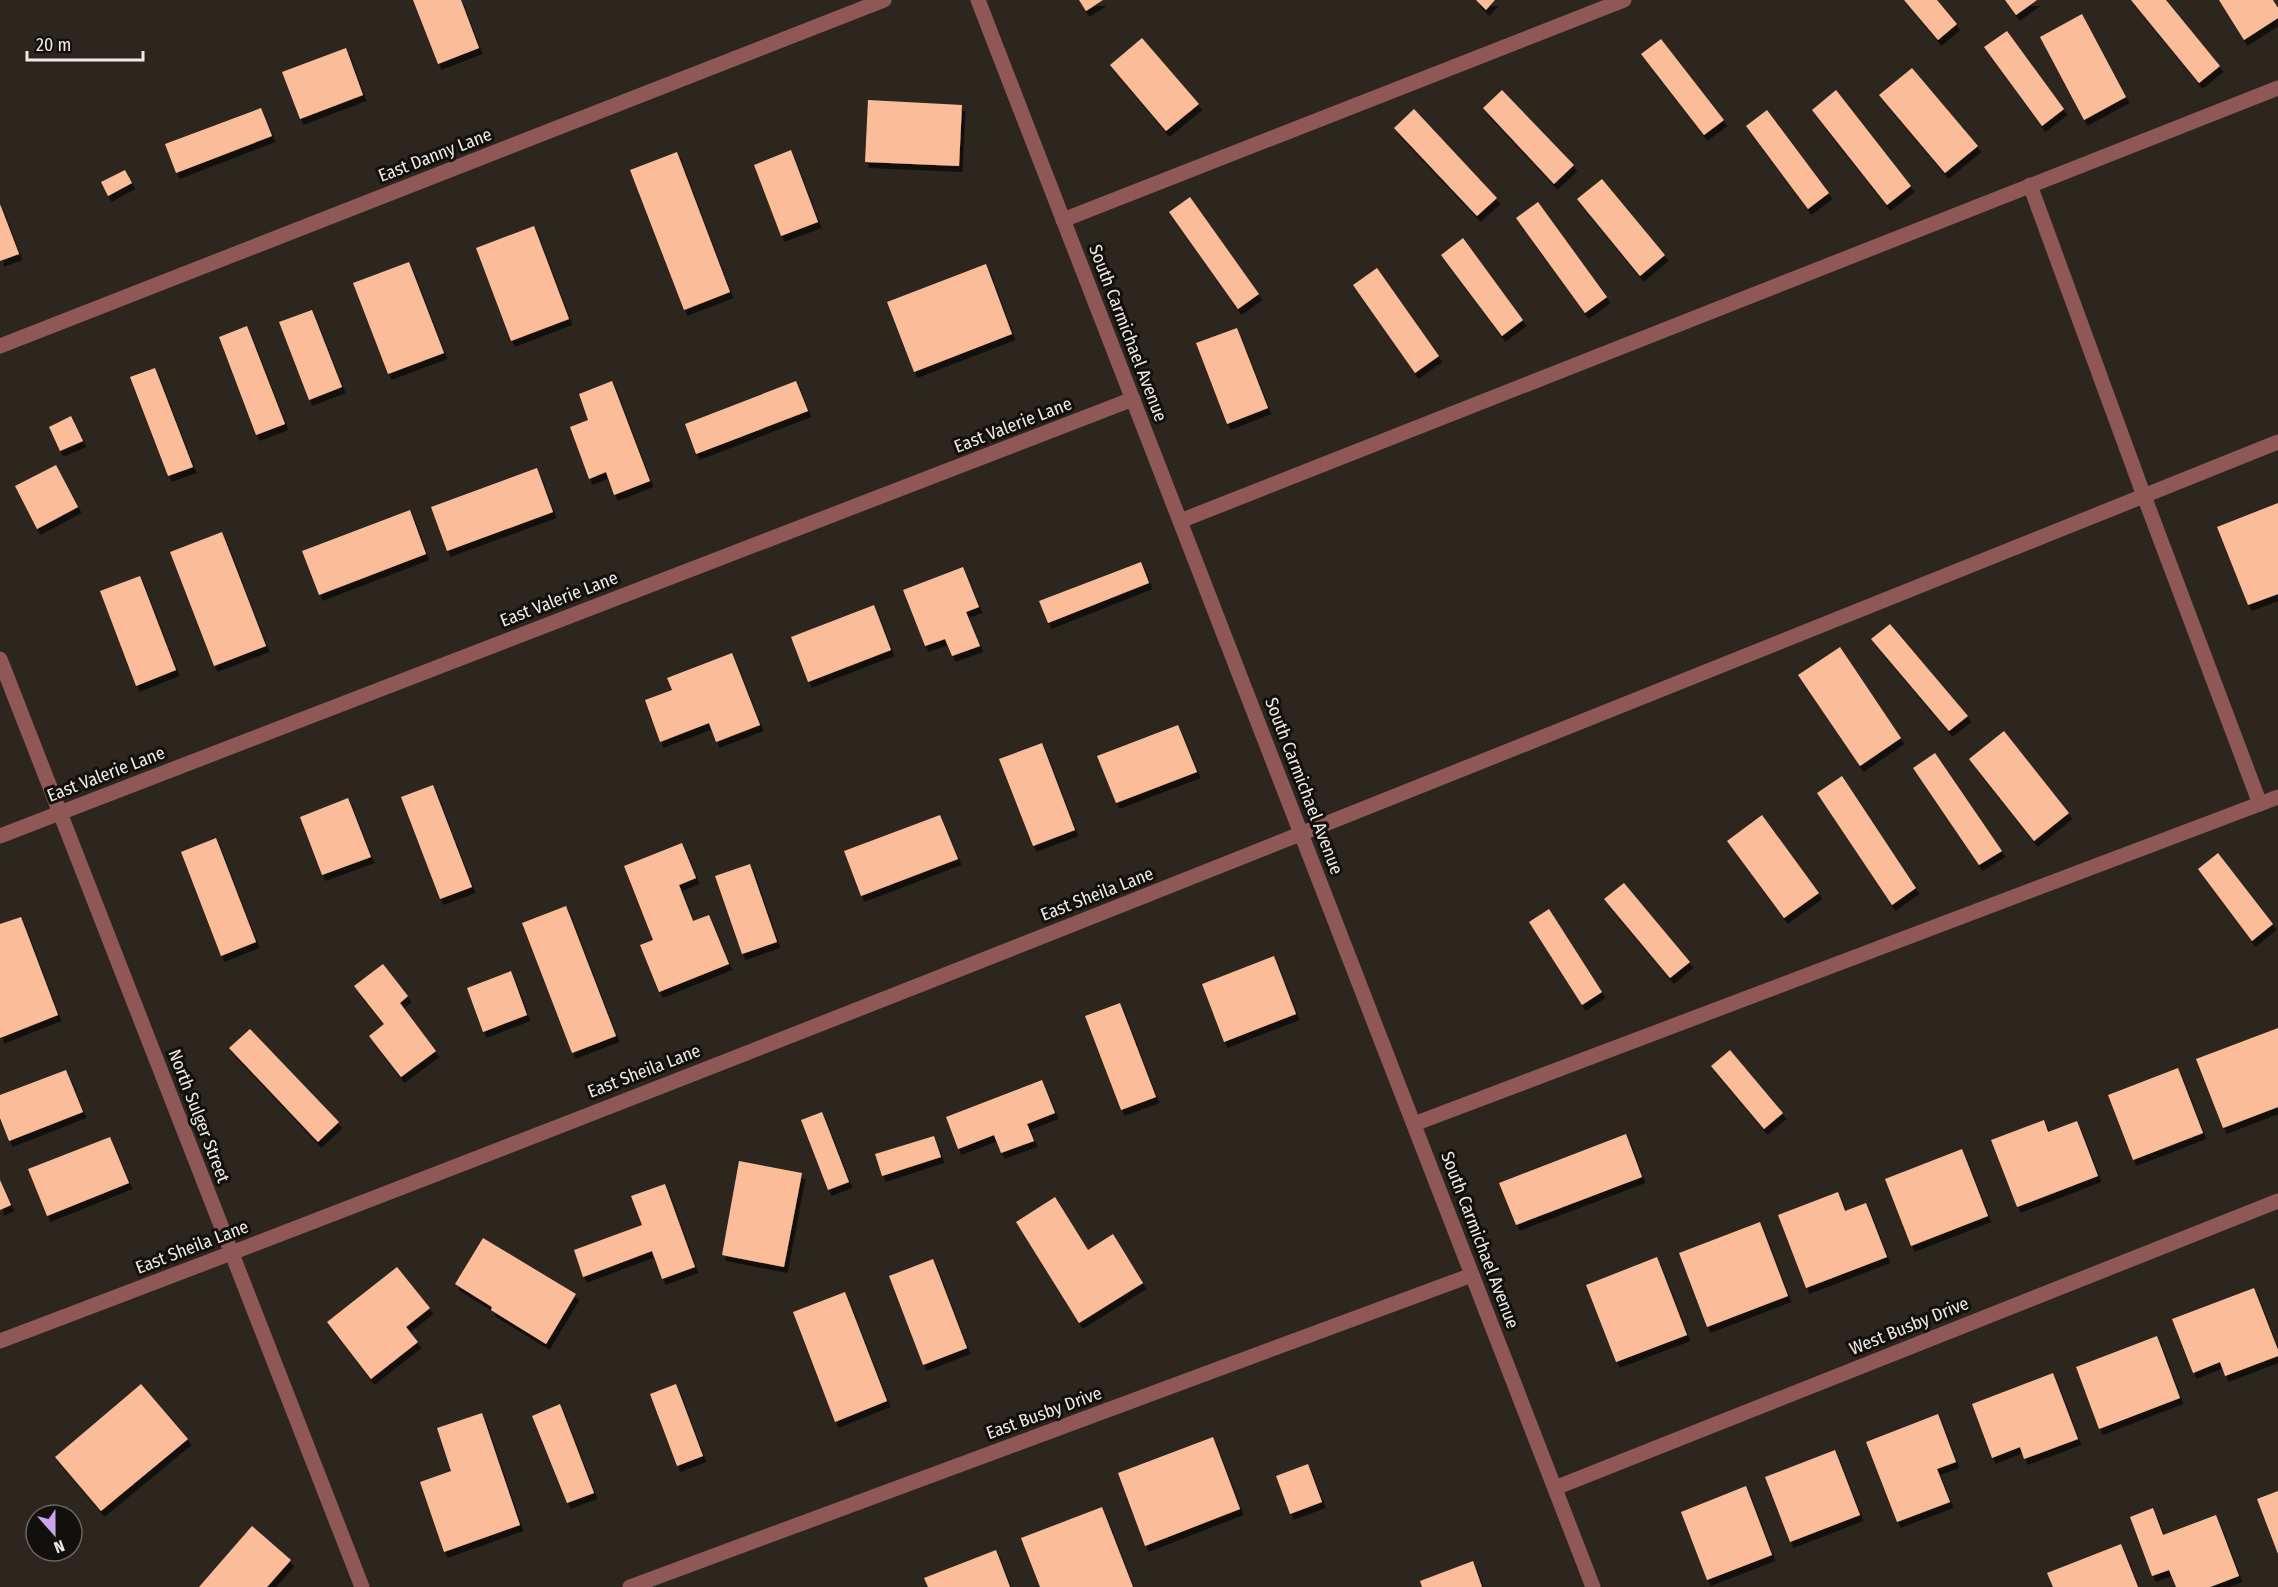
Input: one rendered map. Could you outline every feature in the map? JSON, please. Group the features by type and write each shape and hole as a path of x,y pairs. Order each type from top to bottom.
{"street":[{"name":"East Danny Lane","path":"0,346 884,0"},
{"name":"South Carmichael Avenue","path":"978,0 1593,1587"},
{"path":"1063,220 1624,0"},
{"path":"1180,521 2278,88"},
{"path":"2030,185 2260,804"},
{"name":"East Valerie Lane","path":"0,836 1133,399"},
{"name":"East Sheila Lane","path":"0,1341 232,1253 1302,835 2278,442"},
{"name":"North Sulger Street","path":"0,659 362,1587"},
{"path":"1414,1124 2278,797"},
{"name":"West Busby Drive","path":"1555,1488 2278,1201"},
{"name":"East Busby Drive","path":"630,1587 1472,1275"}],"building":[{"path":"413,0 461,0 479,48 438,64"},
{"path":"1079,0 1103,0 1086,11"},
{"path":"1476,0 1495,0 1486,10"},
{"path":"1904,0 1937,0 1957,24 1938,40"},
{"path":"2005,0 2037,0 2016,15"},
{"path":"2131,0 2166,0 2220,66 2199,83"},
{"path":"2219,0 2273,0 2278,8 2278,18 2244,40"},
{"path":"2082,14 2126,97 2084,120 2040,37"},
{"path":"2007,31 2064,109 2042,126 1984,47"},
{"path":"1142,38 1199,104 1166,131 1110,65"},
{"path":"1661,39 1724,120 1704,135 1641,54"},
{"path":"346,48 363,95 300,119 282,72"},
{"path":"1912,68 1978,146 1945,173 1879,95"},
{"path":"1502,90 1574,165 1554,184 1483,108"},
{"path":"1836,90 1911,186 1887,205 1812,110"},
{"path":"868,100 962,105 959,166 865,162"},
{"path":"261,108 272,136 176,173 165,144"},
{"path":"1414,109 1497,198 1477,216 1394,128"},
{"path":"1767,110 1829,193 1808,209 1746,126"},
{"path":"791,150 818,222 781,236 754,165"},
{"path":"677,152 730,292 684,310 630,170"},
{"path":"125,170 132,183 108,196 101,182"},
{"path":"1602,179 1665,255 1640,276 1577,199"},
{"path":"1190,197 1259,294 1238,309 1169,212"},
{"path":"1538,202 1607,297 1585,313 1516,218"},
{"path":"0,204 19,254 0,261"},
{"path":"534,226 569,319 511,341 476,248"},
{"path":"1463,238 1523,320 1502,336 1441,255"},
{"path":"409,262 444,353 388,374 353,283"},
{"path":"986,264 1012,334 914,372 887,302"},
{"path":"1377,268 1439,356 1415,373 1353,285"},
{"path":"312,310 342,387 309,400 279,322"},
{"path":"247,326 285,424 256,435 219,337"},
{"path":"1237,328 1268,408 1227,424 1196,343"},
{"path":"155,368 193,467 168,476 130,377"},
{"path":"612,381 650,481 614,495 606,472 589,479 570,427 588,420 579,394"},
{"path":"796,381 808,411 696,454 685,424"},
{"path":"71,416 83,441 60,451 49,427"},
{"path":"56,465 78,507 37,529 15,486"},
{"path":"537,468 553,512 447,551 431,507"},
{"path":"2278,503 2278,594 2248,605 2217,527"},
{"path":"410,510 426,554 319,595 302,551"},
{"path":"222,532 266,646 214,666 170,552"},
{"path":"1141,562 1149,583 1048,623 1039,601"},
{"path":"963,567 979,607 966,612 980,646 952,656 945,639 925,646 903,590"},
{"path":"140,576 176,670 136,686 100,591"},
{"path":"874,605 891,650 808,682 791,637"},
{"path":"1890,624 1968,716 1949,731 1871,639"},
{"path":"1840,647 1901,738 1860,766 1798,675"},
{"path":"732,653 760,725 716,742 709,723 660,742 645,700 672,690 667,678"},
{"path":"1178,725 1197,772 1116,803 1097,756"},
{"path":"2004,731 2069,813 2034,841 1969,759"},
{"path":"1042,743 1075,830 1033,846 999,759"},
{"path":"1935,753 2002,851 1979,865 1913,768"},
{"path":"1842,776 1916,888 1892,905 1817,793"},
{"path":"433,785 472,887 440,899 401,797"},
{"path":"348,798 371,857 322,875 300,817"},
{"path":"940,815 958,859 861,896 844,851"},
{"path":"1762,815 1819,893 1784,918 1727,841"},
{"path":"216,838 256,942 221,956 181,852"},
{"path":"682,843 696,878 679,885 693,921 709,915 729,964 659,992 640,945 653,940 624,866"},
{"path":"2218,853 2273,924 2252,941 2198,869"},
{"path":"750,864 777,942 742,954 715,876"},
{"path":"1624,883 1690,962 1670,978 1604,899"},
{"path":"566,906 616,1036 572,1053 522,923"},
{"path":"1549,909 1602,992 1582,1005 1529,922"},
{"path":"21,917 58,1015 0,1038 0,924"},
{"path":"1274,956 1296,1014 1224,1042 1202,984"},
{"path":"383,964 408,996 400,1003 436,1051 401,1077 369,1036 384,1024 354,986"},
{"path":"511,971 527,1015 483,1032 467,988"},
{"path":"1120,1003 1156,1097 1121,1110 1085,1016"},
{"path":"2278,1028 2278,1107 2223,1128 2196,1059"},
{"path":"250,1029 339,1122 318,1142 229,1048"},
{"path":"1730,1050 1783,1113 1764,1129 1711,1066"},
{"path":"2178,1068 2203,1133 2133,1160 2108,1095"},
{"path":"66,1070 83,1112 9,1141 0,1118 0,1095"},
{"path":"1042,1080 1055,1113 1027,1124 1034,1141 1001,1153 994,1135 958,1149 946,1117"},
{"path":"822,1112 849,1182 828,1190 801,1120"},
{"path":"2044,1120 2048,1132 2077,1121 2098,1176 2017,1207 1991,1140"},
{"path":"1626,1134 1642,1177 1516,1225 1499,1183"},
{"path":"934,1136 941,1157 882,1176 875,1154"},
{"path":"110,1137 129,1183 47,1216 28,1169"},
{"path":"1962,1149 1988,1216 1911,1246 1885,1179"},
{"path":"739,1161 802,1173 784,1267 722,1255"},
{"path":"0,1180 11,1205 0,1210"},
{"path":"665,1184 695,1267 662,1279 652,1251 583,1277 574,1250 642,1225 631,1196"},
{"path":"1838,1192 1845,1211 1866,1203 1887,1257 1806,1288 1778,1215"},
{"path":"1055,1197 1088,1250 1113,1234 1143,1283 1079,1323 1016,1222"},
{"path":"1760,1222 1788,1296 1707,1327 1679,1253"},
{"path":"483,1238 576,1294 546,1344 491,1310 492,1307 455,1284"},
{"path":"1657,1257 1687,1335 1616,1362 1586,1285"},
{"path":"933,1259 967,1348 923,1365 889,1276"},
{"path":"397,1267 430,1308 406,1327 418,1342 371,1379 327,1322"},
{"path":"2254,1288 2278,1350 2278,1356 2225,1376 2220,1362 2193,1373 2172,1319"},
{"path":"845,1292 887,1401 835,1422 793,1312"},
{"path":"2157,1336 2180,1398 2099,1429 2076,1367"},
{"path":"2053,1373 2078,1439 2024,1459 2020,1447 1992,1458 1972,1404"},
{"path":"141,1384 188,1439 101,1511 55,1457"},
{"path":"676,1384 703,1456 677,1466 650,1394"},
{"path":"560,1404 594,1493 567,1503 532,1416"},
{"path":"482,1413 520,1525 444,1552 420,1482 451,1471 437,1428"},
{"path":"1938,1414 1956,1462 1937,1469 1950,1502 1897,1522 1866,1442"},
{"path":"1213,1437 1240,1509 1145,1546 1118,1473"},
{"path":"1835,1450 1860,1515 1790,1542 1765,1477"},
{"path":"1308,1464 1322,1502 1290,1514 1276,1476"},
{"path":"1746,1486 1772,1555 1707,1580 1681,1512"},
{"path":"2278,1491 2278,1554 2257,1499"},
{"path":"1102,1507 1133,1587 1040,1587 1021,1538"},
{"path":"2153,1508 2163,1535 2216,1515 2239,1576 2210,1587 2176,1587 2169,1570 2152,1576 2130,1517"},
{"path":"252,1526 291,1560 267,1587 199,1587"},
{"path":"2121,1544 2138,1587 2053,1587 2047,1573"},
{"path":"996,1550 1010,1587 928,1587 924,1578"},
{"path":"1473,1561 1482,1587 1422,1587 1420,1581"}]}
